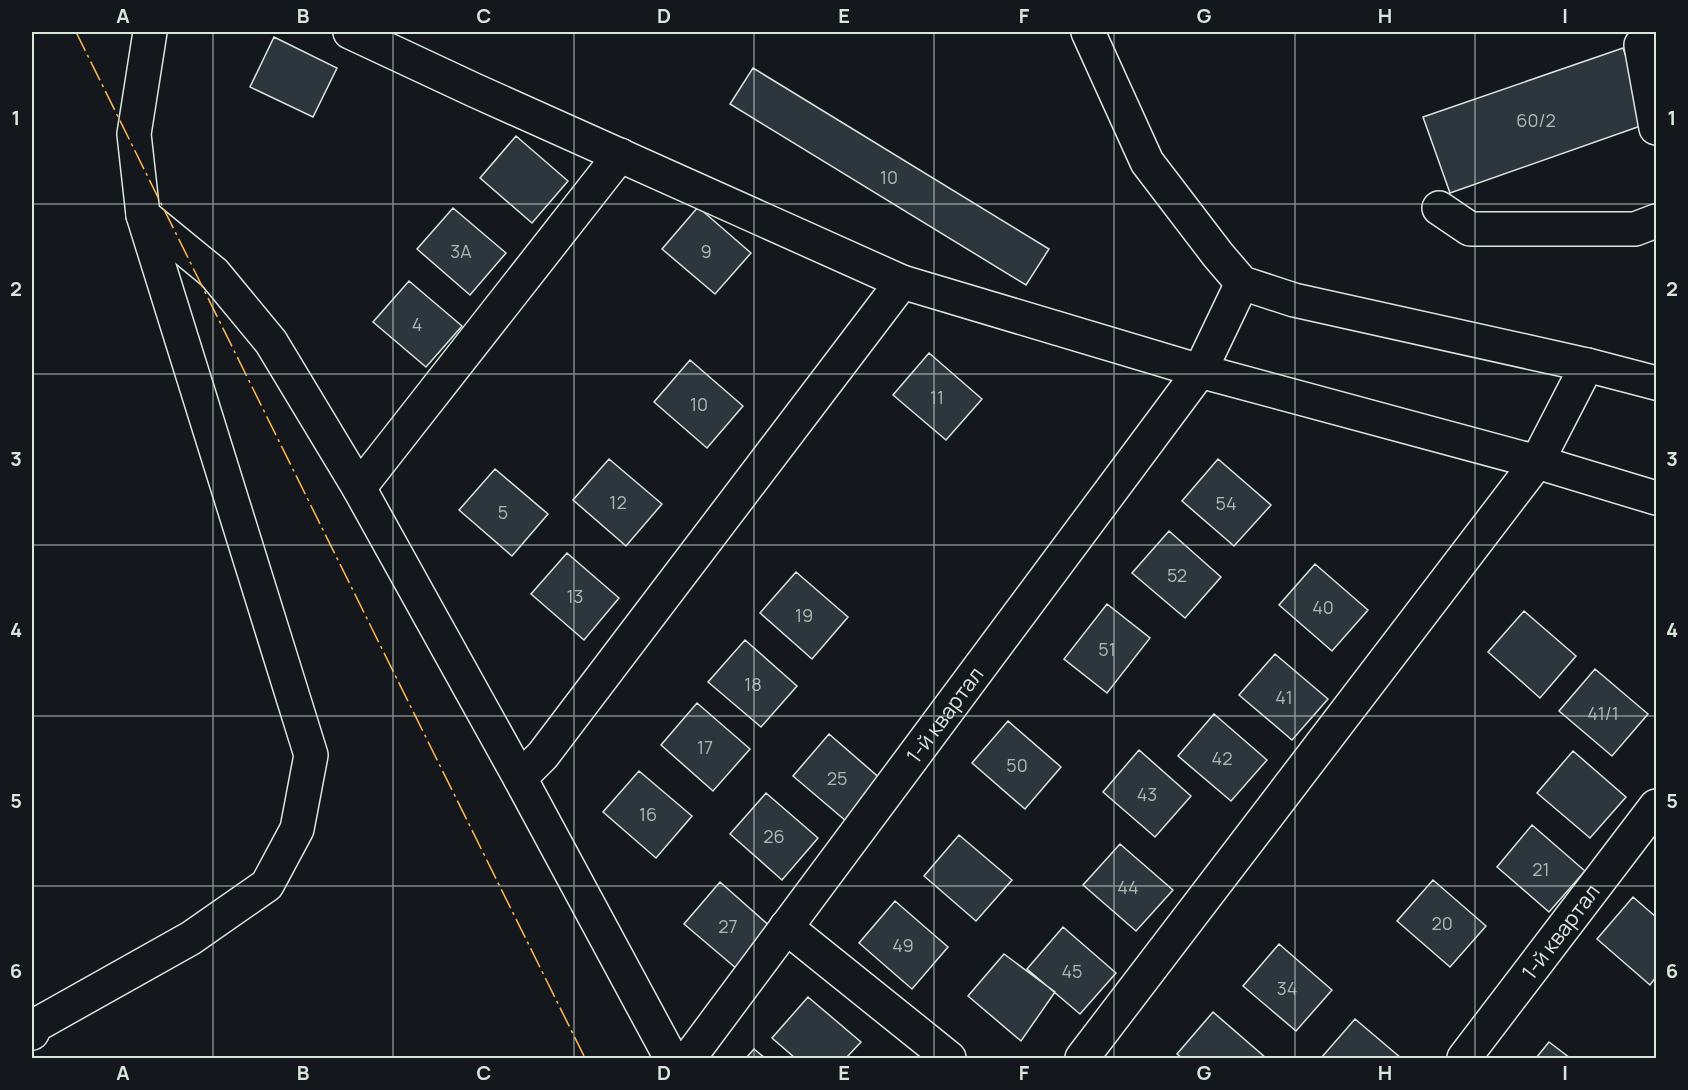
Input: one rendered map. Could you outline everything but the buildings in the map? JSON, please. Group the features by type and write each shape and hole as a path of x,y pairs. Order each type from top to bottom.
{"street":[{"path":"32,1032 36,1025 191,938 267,885 297,830 311,755 143,215 134,134 150,32"},
{"path":"350,32 902,282 1200,371 1537,462 1656,498"},
{"path":"1089,32 1147,162 1242,283 1294,300 1587,365 1656,383"},
{"path":"1656,39 1641,45 1656,128"},
{"path":"359,488 620,155"},
{"path":"1439,208 1470,229 1635,229 1656,221"},
{"path":"143,215 214,273 272,342 359,488 520,778 671,1059"},
{"path":"520,778 543,755 902,282"},
{"name":"1-й квартал","path":"689,1059 1200,371 1242,283"},
{"path":"1082,1059 1537,462 1587,365"},
{"name":"1-й квартал","path":"1464,1059 1656,806"},
{"path":"786,927 949,1059"}],"power":[{"path":"76,32 585,1058"}]}
